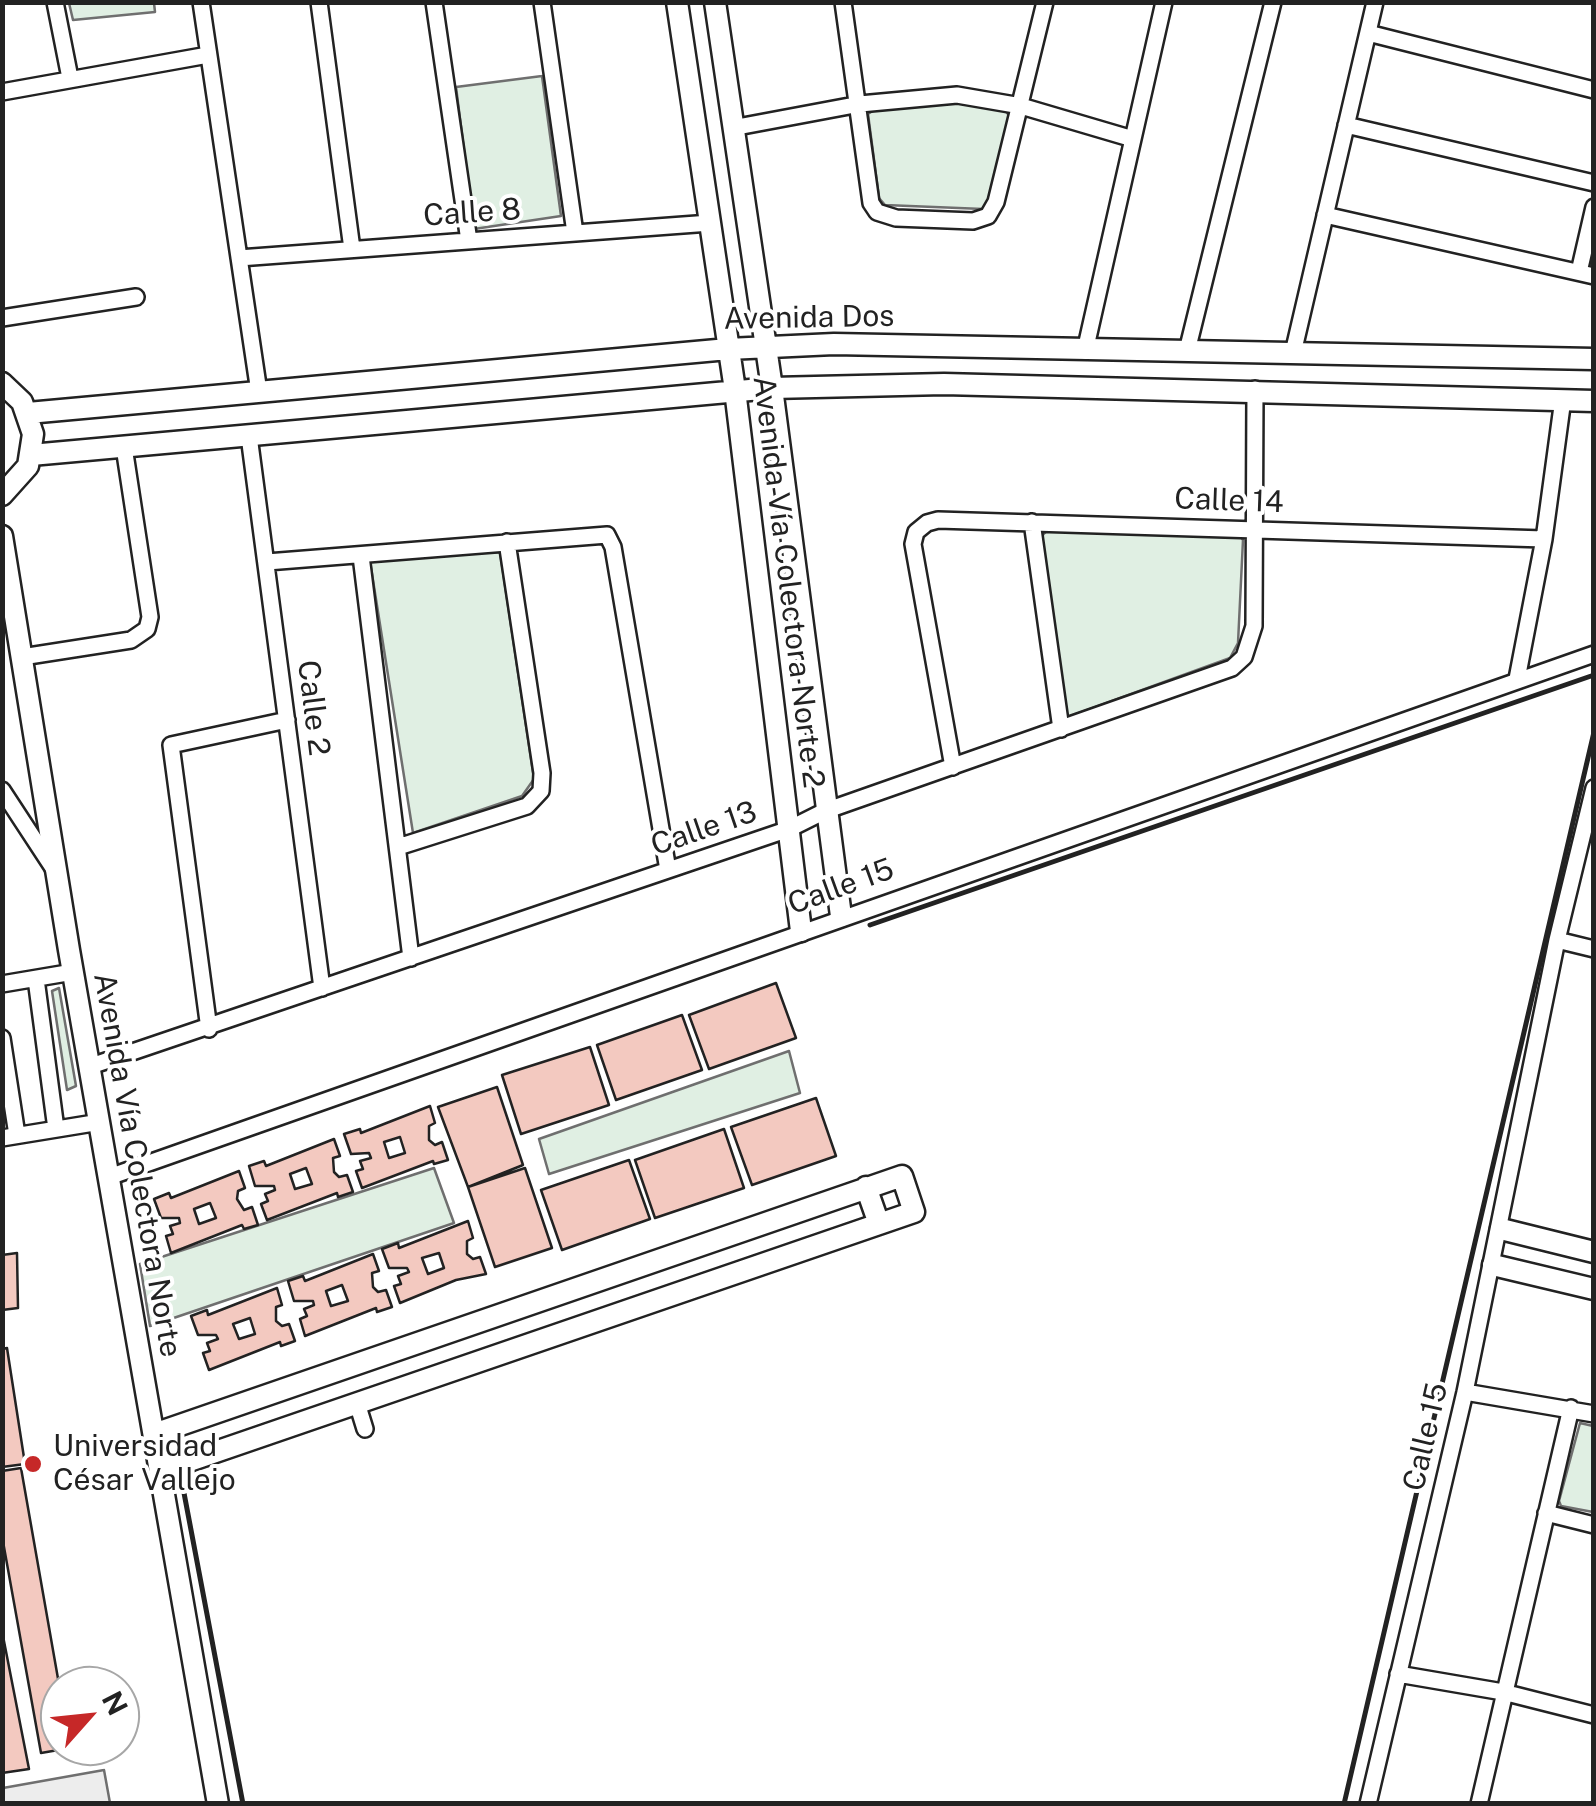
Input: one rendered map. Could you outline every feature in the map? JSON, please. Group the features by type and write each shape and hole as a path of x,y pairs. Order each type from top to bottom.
{"street":[{"path":"55,2 70,78"},
{"path":"202,2 259,392"},
{"path":"319,2 352,250"},
{"path":"434,2 469,241"},
{"path":"542,2 575,233"},
{"name":"Avenida Vía Colectora Norte 2","path":"677,2 735,390 802,931"},
{"name":"Avenida Vía Colectora Norte 2","path":"715,2 772,388 841,916"},
{"path":"843,2 871,203 877,212 896,218 973,221 988,216 996,202 1045,2"},
{"path":"1085,351 1164,2"},
{"path":"1187,351 1273,2"},
{"path":"1293,353 1375,2"},
{"path":"1368,33 1594,90"},
{"path":"2,92 208,55"},
{"path":"732,128 860,104 957,96 1021,106 1133,139"},
{"path":"1346,125 1594,183"},
{"path":"1326,215 1586,274 1594,208"},
{"name":"Calle 8","path":"238,258 710,223"},
{"path":"2,318 136,297"},
{"name":"Avenida Dos","path":"28,413 728,348 834,344 1594,359"},
{"path":"2,382 28,413 32,455 22,476 2,495"},
{"path":"32,455 772,388 944,384 1594,400"},
{"name":"Calle 13","path":"90,1066 209,1029 788,829 825,811 1232,668 1244,657 1254,626 1255,390"},
{"path":"1517,679 1544,539 1563,399"},
{"name":"Calle 2","path":"249,436 322,988"},
{"path":"22,657 131,640 147,629 150,617 124,447"},
{"name":"Calle 14","path":"953,766 914,544 916,532 938,520 1544,539"},
{"path":"1032,522 1061,728"},
{"path":"267,562 608,535 614,547 668,870"},
{"name":"Avenida Vía Colectora Norte","path":"2,536 218,1804"},
{"path":"398,846 528,806 541,791 542,773 507,542"},
{"path":"361,556 410,958"},
{"name":"Calle 15","path":"109,1177 841,916 1594,654"},
{"path":"209,1029 171,745 287,720"},
{"name":"Calle 15","path":"1368,1804 1466,1392 1557,940 1587,841 1594,788"},
{"path":"2,790 57,874"},
{"path":"1557,940 1594,949"},
{"path":"2,984 74,972"},
{"path":"36,978 56,1130"},
{"path":"2,1038 10,1137 100,1122"},
{"path":"154,1434 902,1176 914,1212 160,1471"},
{"path":"866,1187 879,1224"},
{"path":"1501,1229 1594,1252"},
{"path":"1493,1265 1594,1288"},
{"path":"1466,1392 1594,1414"},
{"path":"357,1403 364,1429"},
{"path":"1484,1802 1503,1692 1571,1408"},
{"path":"1546,1513 1594,1525"},
{"path":"1398,1674 1503,1692 1594,1715"}],"green space":[{"path":"69,3 154,3 155,12 73,20"},
{"path":"542,76 561,216 474,229 456,87"},
{"path":"958,102 1004,109 1011,118 990,205 983,209 885,205 879,198 868,114 874,110"},
{"path":"1051,526 1237,532 1243,540 1238,643 1230,658 1068,717 1063,710 1042,536"},
{"path":"500,552 534,779 522,796 413,833 369,555"},
{"path":"59,988 76,1086 67,1090 52,991"},
{"path":"789,1051 800,1093 549,1174 539,1139"},
{"path":"434,1168 454,1223 150,1326 140,1264"},
{"path":"1580,1423 1593,1426 1593,1512 1561,1506 1559,1501"}],"shaded area":[{"path":"104,1770 110,1803 3,1803 3,1788"}],"building":[{"path":"776,983 796,1038 709,1069 689,1015"},
{"path":"682,1015 702,1070 616,1100 597,1045"},
{"path":"590,1047 609,1105 521,1134 502,1075"},
{"path":"497,1087 523,1165 468,1187 438,1107"},
{"path":"816,1098 836,1156 752,1185 731,1127"},
{"path":"430,1106 435,1123 429,1126 429,1140 435,1145 442,1142 448,1160 434,1164 433,1161 362,1188 356,1171 363,1169 360,1161 371,1158 369,1153 351,1154 344,1134 360,1129 361,1133","holes":["400,1137 405,1153 389,1158 384,1142"]},
{"path":"724,1129 744,1188 655,1218 635,1160"},
{"path":"334,1139 340,1156 333,1158 334,1172 339,1177 347,1175 353,1192 338,1197 337,1193 267,1220 261,1204 268,1201 265,1194 275,1190 274,1186 255,1186 249,1166 264,1161 266,1166","holes":["306,1168 312,1184 295,1189 290,1174"]},
{"path":"629,1160 650,1219 562,1250 541,1190"},
{"path":"525,1168 552,1248 495,1267 468,1187"},
{"path":"239,1171 245,1188 238,1191 237,1199 244,1210 252,1207 258,1225 244,1229 242,1225 171,1253 166,1236 173,1234 170,1226 180,1223 179,1218 161,1218 154,1199 169,1193 171,1198","holes":["210,1203 216,1218 199,1224 194,1209"]},
{"path":"468,1221 473,1238 467,1241 467,1254 473,1259 480,1257 486,1274 456,1280 400,1303 394,1286 401,1284 398,1276 409,1272 407,1268 389,1268 382,1249 398,1243 399,1248","holes":["439,1253 444,1268 428,1274 422,1258"]},
{"path":"17,1253 18,1308 2,1310 2,1255"},
{"path":"373,1254 379,1271 372,1273 373,1287 378,1292 386,1290 392,1307 377,1312 376,1308 305,1336 300,1319 307,1316 304,1309 314,1305 313,1301 294,1301 288,1281 303,1276 305,1281","holes":["342,1285 348,1301 331,1306 326,1291"]},
{"path":"277,1288 282,1305 276,1307 276,1321 282,1326 289,1324 295,1341 281,1346 280,1342 209,1370 203,1353 210,1351 207,1343 218,1339 216,1335 198,1335 191,1316 207,1310 208,1315","holes":["250,1318 255,1334 239,1339 233,1324"]},
{"path":"7,1348 25,1464 2,1467 2,1349"},
{"path":"21,1468 56,1666 40,1666 40,1747 2,1536 2,1471"},
{"path":"2,1631 29,1769 2,1773"}],"wall":[{"path":"870,925 1594,675"},
{"path":"1344,1804 1594,732"},
{"path":"184,1493 243,1804"}],"place":[{"name":"Universidad César Vallejo","path":"33,1464"}]}
